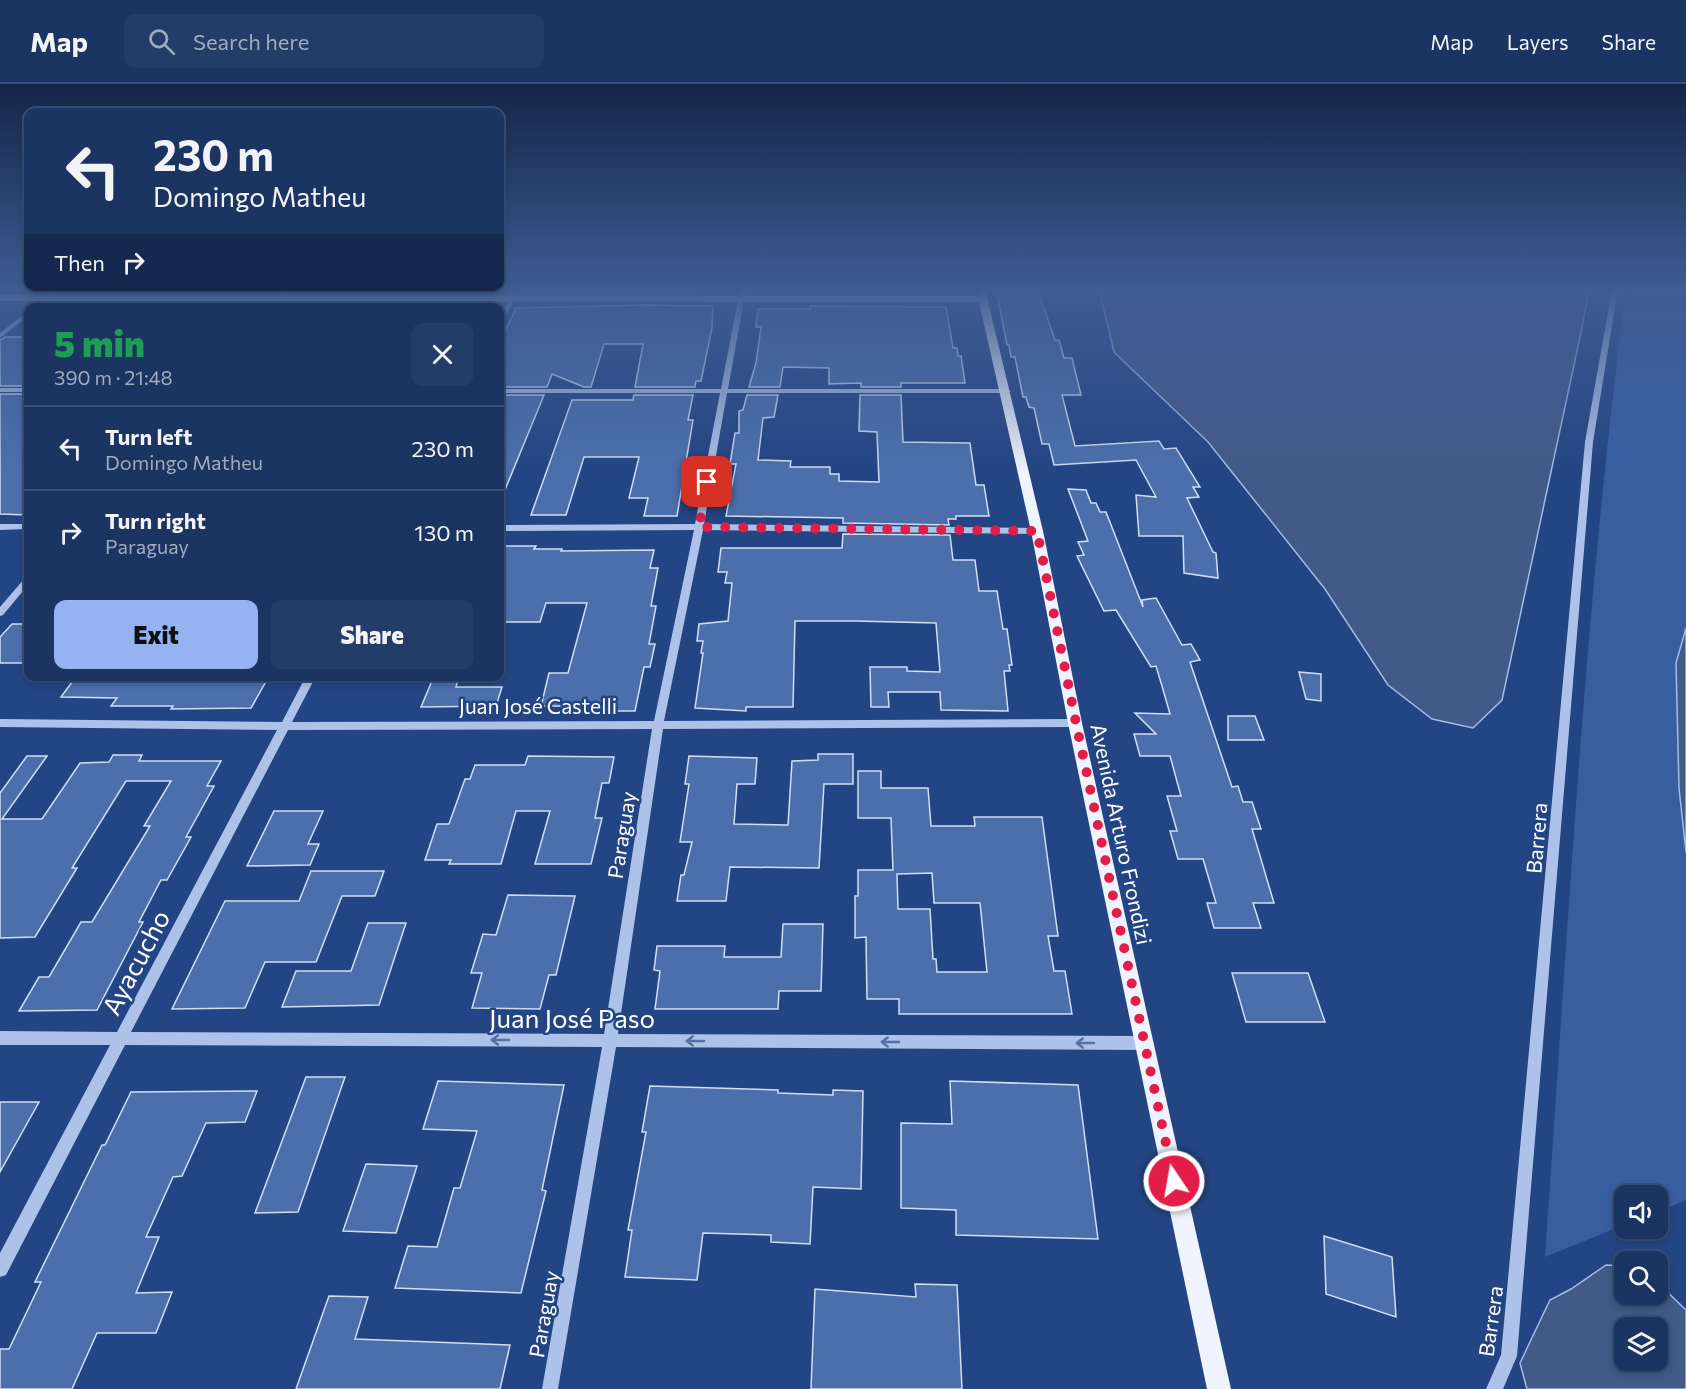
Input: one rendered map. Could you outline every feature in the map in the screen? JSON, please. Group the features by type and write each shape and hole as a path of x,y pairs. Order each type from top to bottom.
{"main road":[{"name":"Avenida Arturo Frondizi","path":"996,350 1219,1389"}],"street":[{"name":"Paraguay","path":"550,1389 610,1041 658,724 699,527 731,350"},
{"name":"Barrera","path":"1494,1389 1509,1356 1589,442 1605,350"},
{"path":"0,390 24,390"},
{"path":"504,391 1007,391"},
{"path":"0,527 24,527"},
{"path":"504,528 699,527 1037,531"},
{"path":"0,613 24,585"},
{"name":"Ayacucho","path":"0,1269 308,681"},
{"name":"Juan José Castelli","path":"0,723 285,726 1076,723"},
{"name":"Juan José Paso","path":"0,1038 1144,1043"}],"shaded area":[{"path":"1114,350 1577,350 1502,700 1473,728 1432,719 1388,685 1325,589 1208,442"},
{"path":"1618,350 1686,350 1686,628 1676,663 1679,788 1686,852 1686,1200 1668,1208 1668,1185 1614,1185 1614,1229 1545,1257 1570,893 1599,530"},
{"path":"1686,628 1686,852 1679,788 1676,663"},
{"path":"1606,1265 1614,1265 1614,1305 1668,1305 1668,1293 1686,1310 1686,1389 1527,1389 1520,1363 1550,1300 1571,1289"}],"building":[{"path":"0,350 24,350 24,386 0,386"},
{"path":"504,350 602,350 591,387 584,387 552,374 547,387 504,387"},
{"path":"642,350 707,350 701,381 696,381 695,387 635,387"},
{"path":"758,350 957,350 958,356 961,356 965,383 901,383 901,387 861,387 861,383 829,384 829,368 783,367 780,387 749,387"},
{"path":"1010,350 1062,350 1064,358 1072,358 1081,395 1062,395 1075,446 1159,441 1164,449 1176,448 1200,487 1193,487 1199,497 1187,498 1213,552 1216,553 1218,578 1184,573 1183,536 1139,536 1136,495 1156,497 1136,460 1054,465 1049,444 1042,444 1034,408 1029,407 1026,397 1023,397 1015,357 1011,357"},
{"path":"0,394 24,394 24,515 0,514"},
{"path":"504,395 544,395 504,492"},
{"path":"634,395 693,395 688,420 693,420 677,516 644,516 648,498 629,498 639,457 584,457 566,515 531,515 572,400 633,400"},
{"path":"747,395 778,395 774,417 763,418 758,460 791,461 790,467 830,467 830,474 839,474 839,481 879,482 877,432 859,431 860,395 901,395 903,442 970,443 976,485 984,485 989,516 956,516 956,519 948,519 949,525 843,523 843,518 726,516 736,464 730,464 735,433 739,433 739,411 743,410"},
{"path":"1068,489 1086,490 1091,503 1096,503 1100,512 1106,512 1143,607 1142,600 1156,598 1182,645 1191,644 1200,660 1190,662 1232,787 1238,786 1243,802 1252,802 1261,829 1252,829 1274,903 1253,903 1261,928 1214,928 1207,903 1216,903 1203,859 1178,859 1170,831 1177,831 1167,796 1181,796 1170,756 1140,756 1134,734 1156,734 1135,713 1170,714 1162,686 1156,666 1151,667 1116,610 1104,611 1077,556 1084,555 1078,542 1088,541"},
{"path":"843,534 950,535 953,560 975,560 979,591 997,591 1003,629 1007,629 1012,665 1009,665 1010,671 1004,671 1008,711 941,710 940,692 888,692 889,707 871,707 870,667 907,667 907,671 940,672 936,623 856,621 795,621 793,707 746,707 746,711 695,708 703,653 701,653 703,641 697,641 699,624 728,621 732,583 725,583 727,572 718,572 721,548 842,548"},
{"path":"504,546 536,546 534,549 562,549 561,551 654,550 650,568 658,568 651,606 656,606 649,644 655,644 650,667 644,667 635,711 601,711 602,706 541,706 549,673 568,673 587,603 546,603 540,622 504,622"},
{"path":"12,624 24,624 24,663 0,663 0,637"},
{"path":"1299,672 1321,674 1321,701 1306,699"},
{"path":"266,681 251,708 171,709 173,706 111,706 117,698 61,697 72,682"},
{"path":"432,681 458,681 456,687 502,687 496,706 421,707"},
{"path":"1228,716 1255,716 1264,740 1228,740"},
{"path":"818,754 853,754 853,784 824,784 819,868 730,867 726,901 677,901 681,875 684,875 692,842 680,842 689,784 685,784 689,756 757,758 755,784 737,784 734,824 788,825 792,761 818,760"},
{"path":"113,755 142,755 139,761 221,761 207,786 214,786 186,837 191,837 167,880 161,880 139,922 143,922 97,1010 19,1011 39,977 49,977 81,922 92,922 150,826 144,826 171,781 126,781 72,868 77,868 35,937 0,938 0,793 27,756 47,756 2,819 42,819 80,763 109,762"},
{"path":"528,756 614,757 609,783 602,783 595,818 602,818 591,864 535,864 550,811 516,811 501,864 449,864 451,860 425,860 437,824 449,824 465,779 470,779 475,765 525,765"},
{"path":"858,771 881,771 881,788 928,788 931,826 975,826 974,817 1042,817 1058,936 1048,936 1054,971 1065,971 1072,1014 899,1014 899,999 867,999 866,937 855,938 855,896 858,896 858,870 893,870 891,818 858,818","holes":["932,873 934,903 980,903 987,972 937,972 936,959 933,959 930,909 898,909 897,874"]},
{"path":"274,811 323,811 308,844 319,844 310,865 247,866"},
{"path":"311,871 384,871 375,896 342,896 316,962 265,962 245,1008 172,1009 225,901 299,901"},
{"path":"508,895 575,896 556,975 549,975 540,1009 472,1008 482,973 471,973 483,934 496,935"},
{"path":"368,923 406,923 379,1005 282,1007 296,971 351,971"},
{"path":"783,924 823,924 821,991 779,991 778,1009 655,1009 660,971 654,970 657,946 725,946 724,957 781,957"},
{"path":"1232,973 1308,973 1325,1022 1246,1022"},
{"path":"306,1077 345,1077 298,1212 255,1213"},
{"path":"438,1081 564,1085 542,1190 546,1191 521,1293 395,1288 408,1246 437,1247 454,1188 460,1188 477,1131 423,1129"},
{"path":"950,1081 1078,1085 1098,1239 956,1235 956,1210 901,1208 901,1123 952,1124"},
{"path":"650,1086 778,1090 778,1093 833,1095 833,1090 863,1091 861,1189 813,1187 810,1244 771,1242 771,1235 703,1233 697,1280 625,1277 632,1230 628,1230 646,1132 642,1132"},
{"path":"257,1091 245,1122 206,1123 182,1176 173,1177 146,1237 159,1237 136,1293 172,1292 156,1333 97,1333 72,1389 0,1389 0,1349 9,1349 41,1282 35,1282 102,1145 105,1145 131,1092"},
{"path":"0,1102 39,1102 0,1172"},
{"path":"366,1164 417,1166 396,1233 343,1231"},
{"path":"1324,1236 1392,1257 1396,1317 1326,1294"},
{"path":"915,1284 957,1285 962,1389 811,1389 815,1289 916,1297"},
{"path":"329,1296 368,1297 355,1339 510,1345 500,1389 296,1389"}],"route":[{"path":"707,482 699,527 1037,531 1174,1181"}]}
